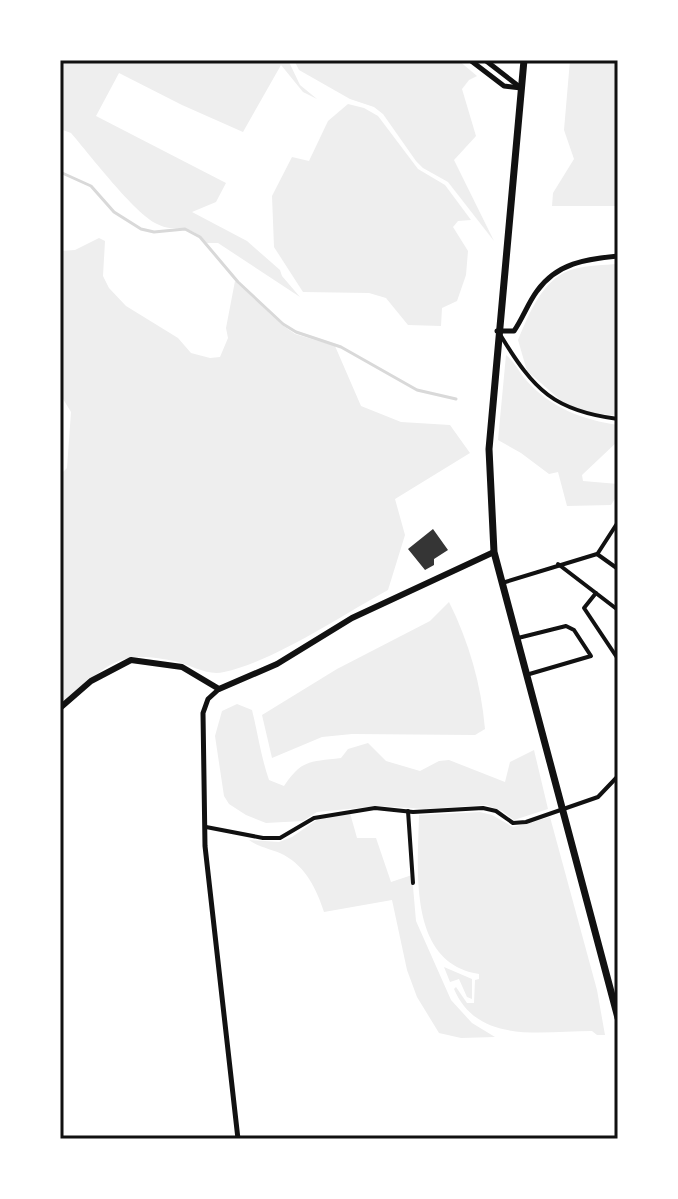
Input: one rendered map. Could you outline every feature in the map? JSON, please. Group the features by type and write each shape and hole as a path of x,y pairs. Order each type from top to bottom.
{"main road":[{"path":"524,60 497,331 489,449 494,552 618,1018"},
{"path":"60,708 106,671 131,660 182,667 219,689 277,664 352,618 494,552"}],"street":[{"path":"470,60 504,86 522,89"},
{"path":"485,60 522,89"},
{"path":"497,331 514,331 536,292 558,270 580,261 618,256"},
{"path":"497,331 525,374 554,399 584,415 618,419"},
{"path":"500,583 597,554 618,522"},
{"path":"597,554 618,569"},
{"path":"558,564 618,610"},
{"path":"596,593 584,608 618,659"},
{"path":"515,639 566,626 574,630 591,656 526,675"},
{"path":"219,689 208,699 203,713 205,827 238,1139"},
{"path":"205,827 263,838 280,838 314,818 375,808 408,811 483,808 496,811 513,823 526,822 598,797 618,776"},
{"path":"408,811 413,883"}],"shaded area":[{"path":"60,60 289,62 300,85 317,99 303,92 281,65 243,132 119,73 96,116 226,183 216,202 192,212 247,241 280,270 300,297 218,243 207,243 193,232 164,227 147,218 112,183 71,133 60,129"},
{"path":"294,60 458,60 477,76 462,89 476,136 454,160 494,241 448,182 416,161 383,114 299,70"},
{"path":"570,60 618,60 618,206 552,206 553,193 574,159 564,130"},
{"path":"348,104 378,116 418,169 445,185 471,220 458,221 453,227 468,251 466,275 457,301 442,308 441,326 408,325 386,298 369,293 303,292 274,247 272,196 292,157 309,161 328,121"},
{"path":"99,238 105,241 103,276 109,288 126,306 178,338 191,353 220,357 228,338 226,328 235,281 295,334 335,346 361,406 401,422 450,425 470,453 395,499 405,535 388,590 307,637 243,667 212,673 156,658 123,659 100,672 60,705 60,475 67,468 71,412 60,394 60,251 75,250"},
{"path":"618,264 618,416 585,412 564,403 527,371 518,340 538,298 563,273 596,265"},
{"path":"506,355 535,390 557,405 580,416 618,425 618,441 582,475 583,481 618,484 618,494 611,505 567,506 558,472 549,474 498,440"},
{"path":"449,602 473,664 485,729 475,735 352,734 322,737 272,758 262,715 337,669 430,621"},
{"path":"237,704 252,710 269,780 284,786 302,766 314,761 341,758 348,749 368,743 386,761 420,771 439,761 449,760 505,782 510,762 534,750 548,809 514,820 486,805 425,809 379,806 317,812 303,821 266,823 246,815 229,804 224,796 215,736 222,711"},
{"path":"480,812 513,827 550,817 597,990 605,1035 592,1031 533,1032 495,1027 465,1007 454,989 456,987 467,1003 474,1003 475,980 479,979 479,974 456,966 439,952 428,933 419,886 419,815"},
{"path":"350,813 357,838 376,838 391,882 412,875 416,921 451,1000 472,1023 495,1037 461,1038 439,1033 417,997 407,970 392,900 324,912 314,887 299,866 284,855 249,840 279,842 318,819"},
{"path":"444,967 472,979 472,999 467,997 459,979 450,982"}],"building":[{"path":"433,529 448,550 425,570 408,549"}],"waterway":[{"path":"60,172 91,186 114,212 141,229 154,232 185,229 200,237 238,282 283,324 296,332 341,347 417,390 456,399"}]}
